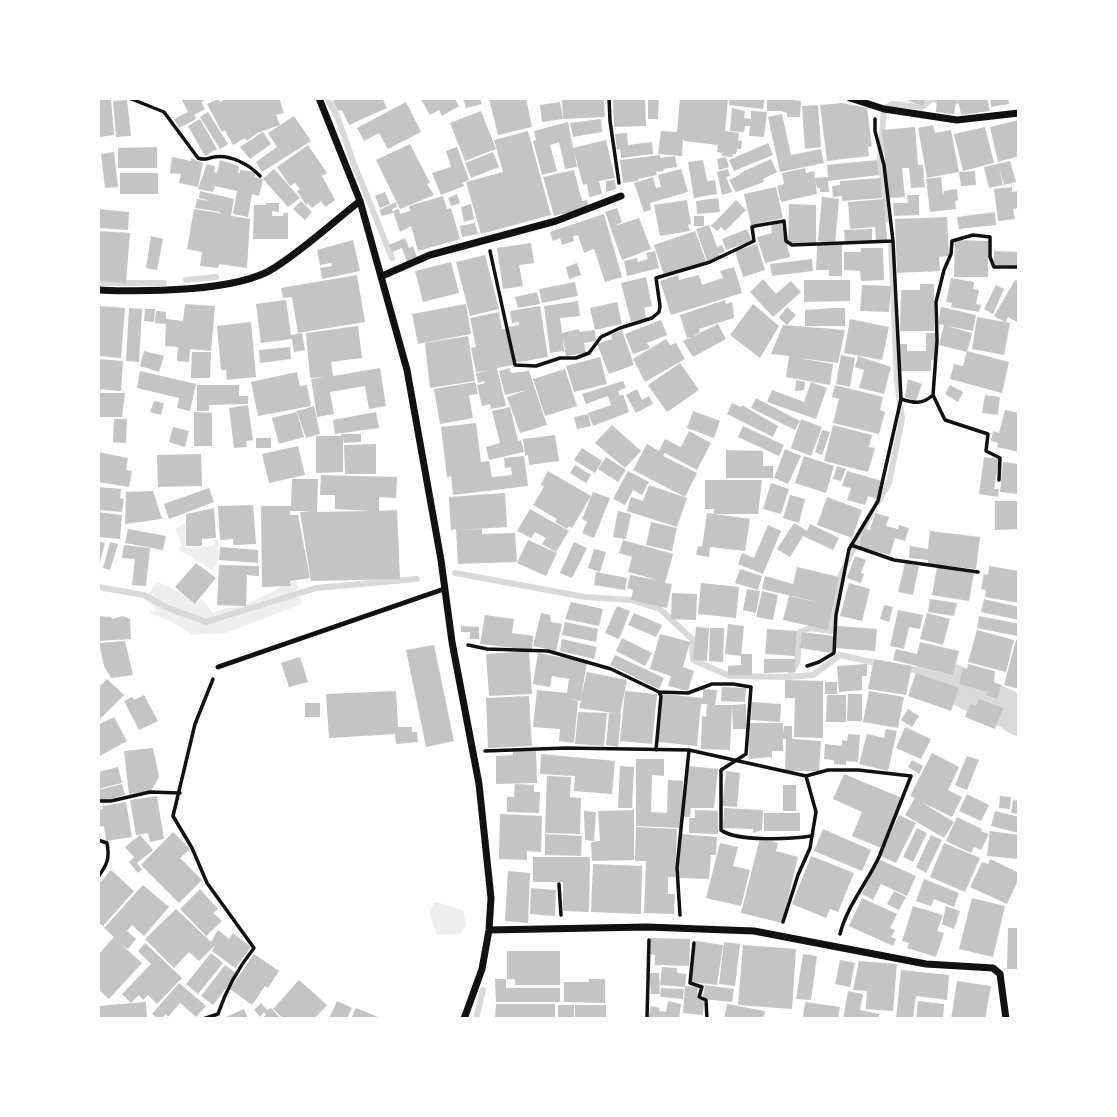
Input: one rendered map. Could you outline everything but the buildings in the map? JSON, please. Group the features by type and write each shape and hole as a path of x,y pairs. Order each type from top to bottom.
{"street":[{"path":"319,98 360,201 407,370 452,642 479,784 491,898 489,930 482,969 464,1019"},
{"path":"850,98 876,107 957,120 1019,113"},
{"path":"382,276 430,256 556,221 621,196"},
{"path":"98,290 151,292 194,288 236,281 272,270 360,201"},
{"path":"489,930 647,927 754,931 926,964 993,968 1000,974 1006,1019"}],"lane":[{"path":"218,667 444,589"}],"path":[{"path":"129,98 164,112 198,158 203,160 222,156 246,164 260,176"},
{"path":"609,98 621,196"},
{"path":"807,666 834,653 836,615 844,574 852,545 878,501 901,400 893,241 884,165 875,131 876,107"},
{"path":"487,240 516,366 536,366 560,358 576,358 590,353 601,337 652,318 659,312 660,306 656,278 710,262 754,242 752,227 755,226 784,220 786,241 792,245 893,241"},
{"path":"999,481 1000,458 986,451 988,434 945,420 933,395 937,341 936,302 951,254 952,241 958,237 990,237 990,257 994,267 1019,267"},
{"path":"901,400 916,403 926,401 933,395"},
{"path":"852,545 894,560 978,572"},
{"path":"452,642 487,649 548,651 611,669 659,692 688,693 712,684 751,687 746,754 721,770 721,830 733,835 787,838 811,836"},
{"path":"169,1019 203,1019 218,1014 226,991 254,948 207,883 192,848 173,816 195,724 218,667"},
{"path":"656,751 661,696 659,692"},
{"path":"473,751 566,748 689,751 807,776 828,770 858,770 911,776 879,857 864,879 841,928 837,946"},
{"path":"680,928 677,868 689,751"},
{"path":"778,937 798,875 810,848 816,812 807,776"},
{"path":"98,801 111,801 150,792 180,793"},
{"path":"98,840 107,843 109,853 108,863 98,877"},
{"path":"559,884 560,928"},
{"path":"647,927 647,1019"},
{"path":"696,929 690,984 702,987 699,998 706,1000 707,1019"}],"shaded area":[{"path":"185,523 185,548 214,546 214,538 219,541 218,561 212,570 179,550 182,545 175,529"},
{"path":"296,580 302,604 225,633 194,635 149,613 156,609 144,599 158,582 189,597 196,604 202,598 213,613 241,607"},
{"path":"435,902 463,910 466,925 460,934 437,935 429,912"}],"waterway":[{"path":"327,98 337,116 392,258"},
{"path":"889,220 880,160 884,109 892,104 922,107 932,99 949,102 967,100"},
{"path":"878,502 889,483 902,419 897,381 891,244"},
{"path":"186,280 216,277"},
{"path":"98,283 164,283"},
{"path":"789,677 797,663 800,632 810,628 831,631 841,574 871,514"},
{"path":"455,573 585,597 631,600 660,609 692,639 693,660 730,676 813,675 840,655 880,664"},
{"path":"98,587 144,595 168,608 206,622 316,588 417,579"},
{"path":"905,668 934,674"},
{"path":"934,674 1019,717"},
{"path":"476,1019 483,990"}]}
